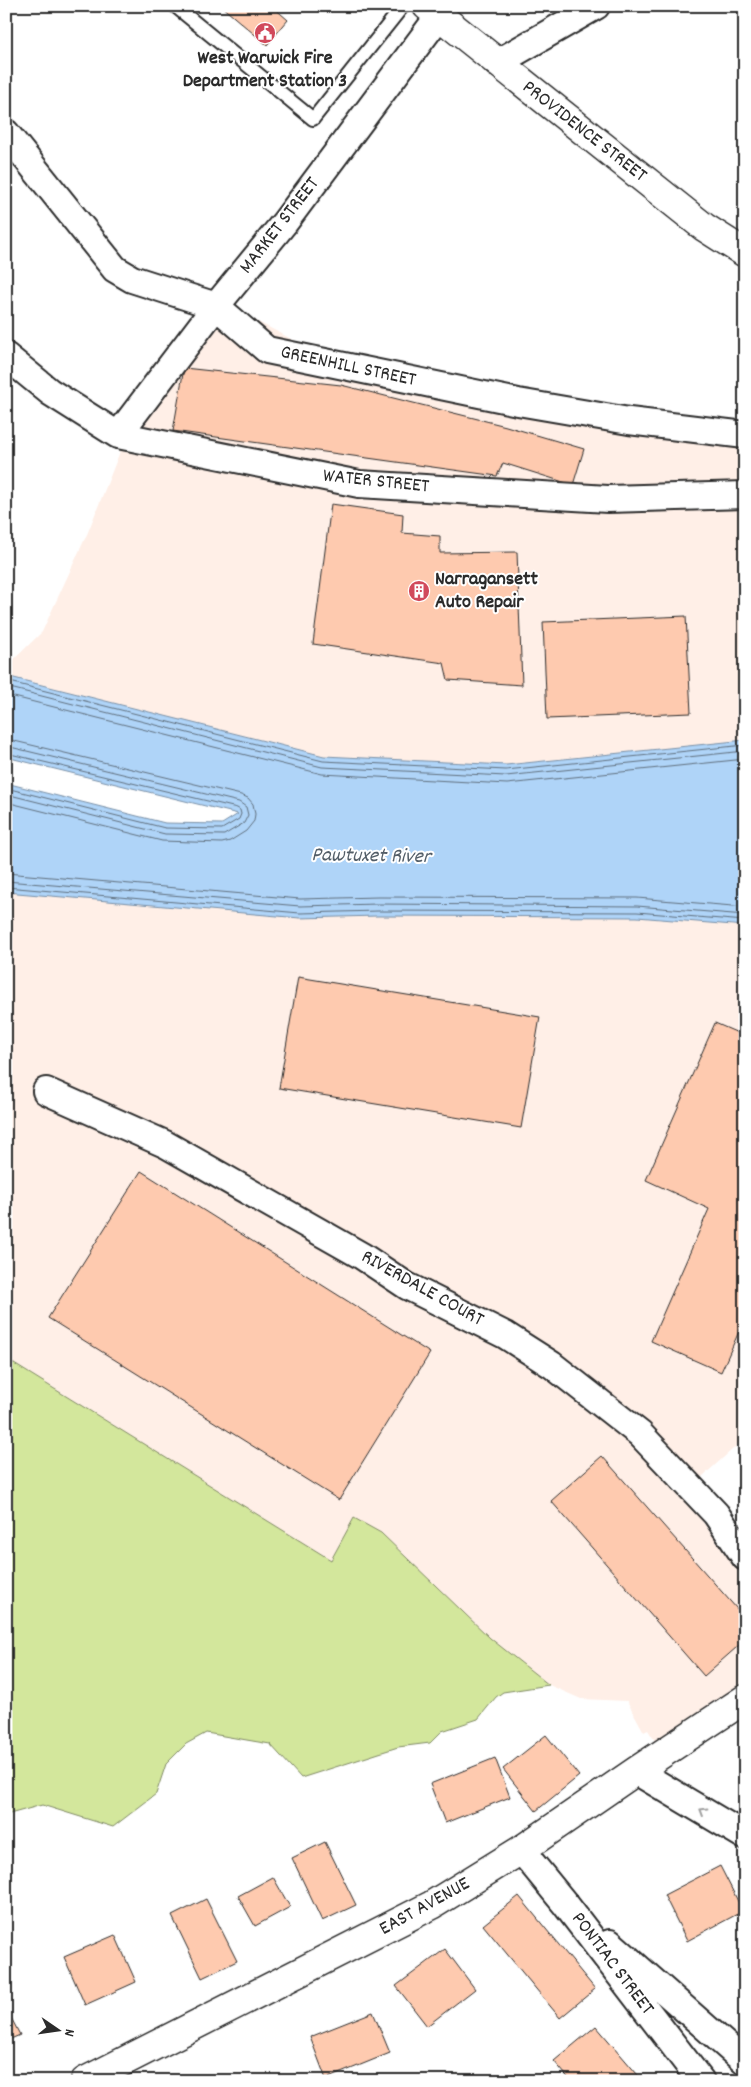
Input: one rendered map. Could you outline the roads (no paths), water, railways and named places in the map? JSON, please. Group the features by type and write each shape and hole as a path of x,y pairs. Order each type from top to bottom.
{"main road":[{"name":"PROVIDENCE STREET","path":"433,11 704,227 745,253"},
{"name":"EAST AVENUE","path":"86,2081 432,1905 520,1850 636,1770 745,1699"}],"street":[{"path":"497,63 596,6"},
{"name":"MARKET STREET","path":"118,435 216,306 285,222 433,11"},
{"name":"GREENHILL STREET","path":"6,133 115,269 132,279 216,306 267,350 518,402 628,421 745,435"},
{"name":"WATER STREET","path":"6,356 50,392 118,435 359,484 608,499 745,495"},
{"name":"RIVERDALE COURT","path":"46,1091 173,1149 354,1251 408,1286 505,1335 552,1365 640,1434 716,1514 745,1557"},
{"path":"636,1770 745,1836"},
{"name":"PONTIAC STREET","path":"520,1850 566,1905 701,2081"},
{"path":"566,1905 745,2062"}],"lane":[{"path":"175,6 314,119 402,6"}],"water":[{"name":"Pawtuxet River","path":"6,676 324,756 506,765 745,740 745,926 637,917 378,916 300,918 6,892 6,783 165,823 222,824 238,814 6,757"}],"place":[{"name":"West Warwick Fire Department Station 3","path":"265,33"},
{"name":"Narragansett Auto Repair","path":"419,591"}]}
